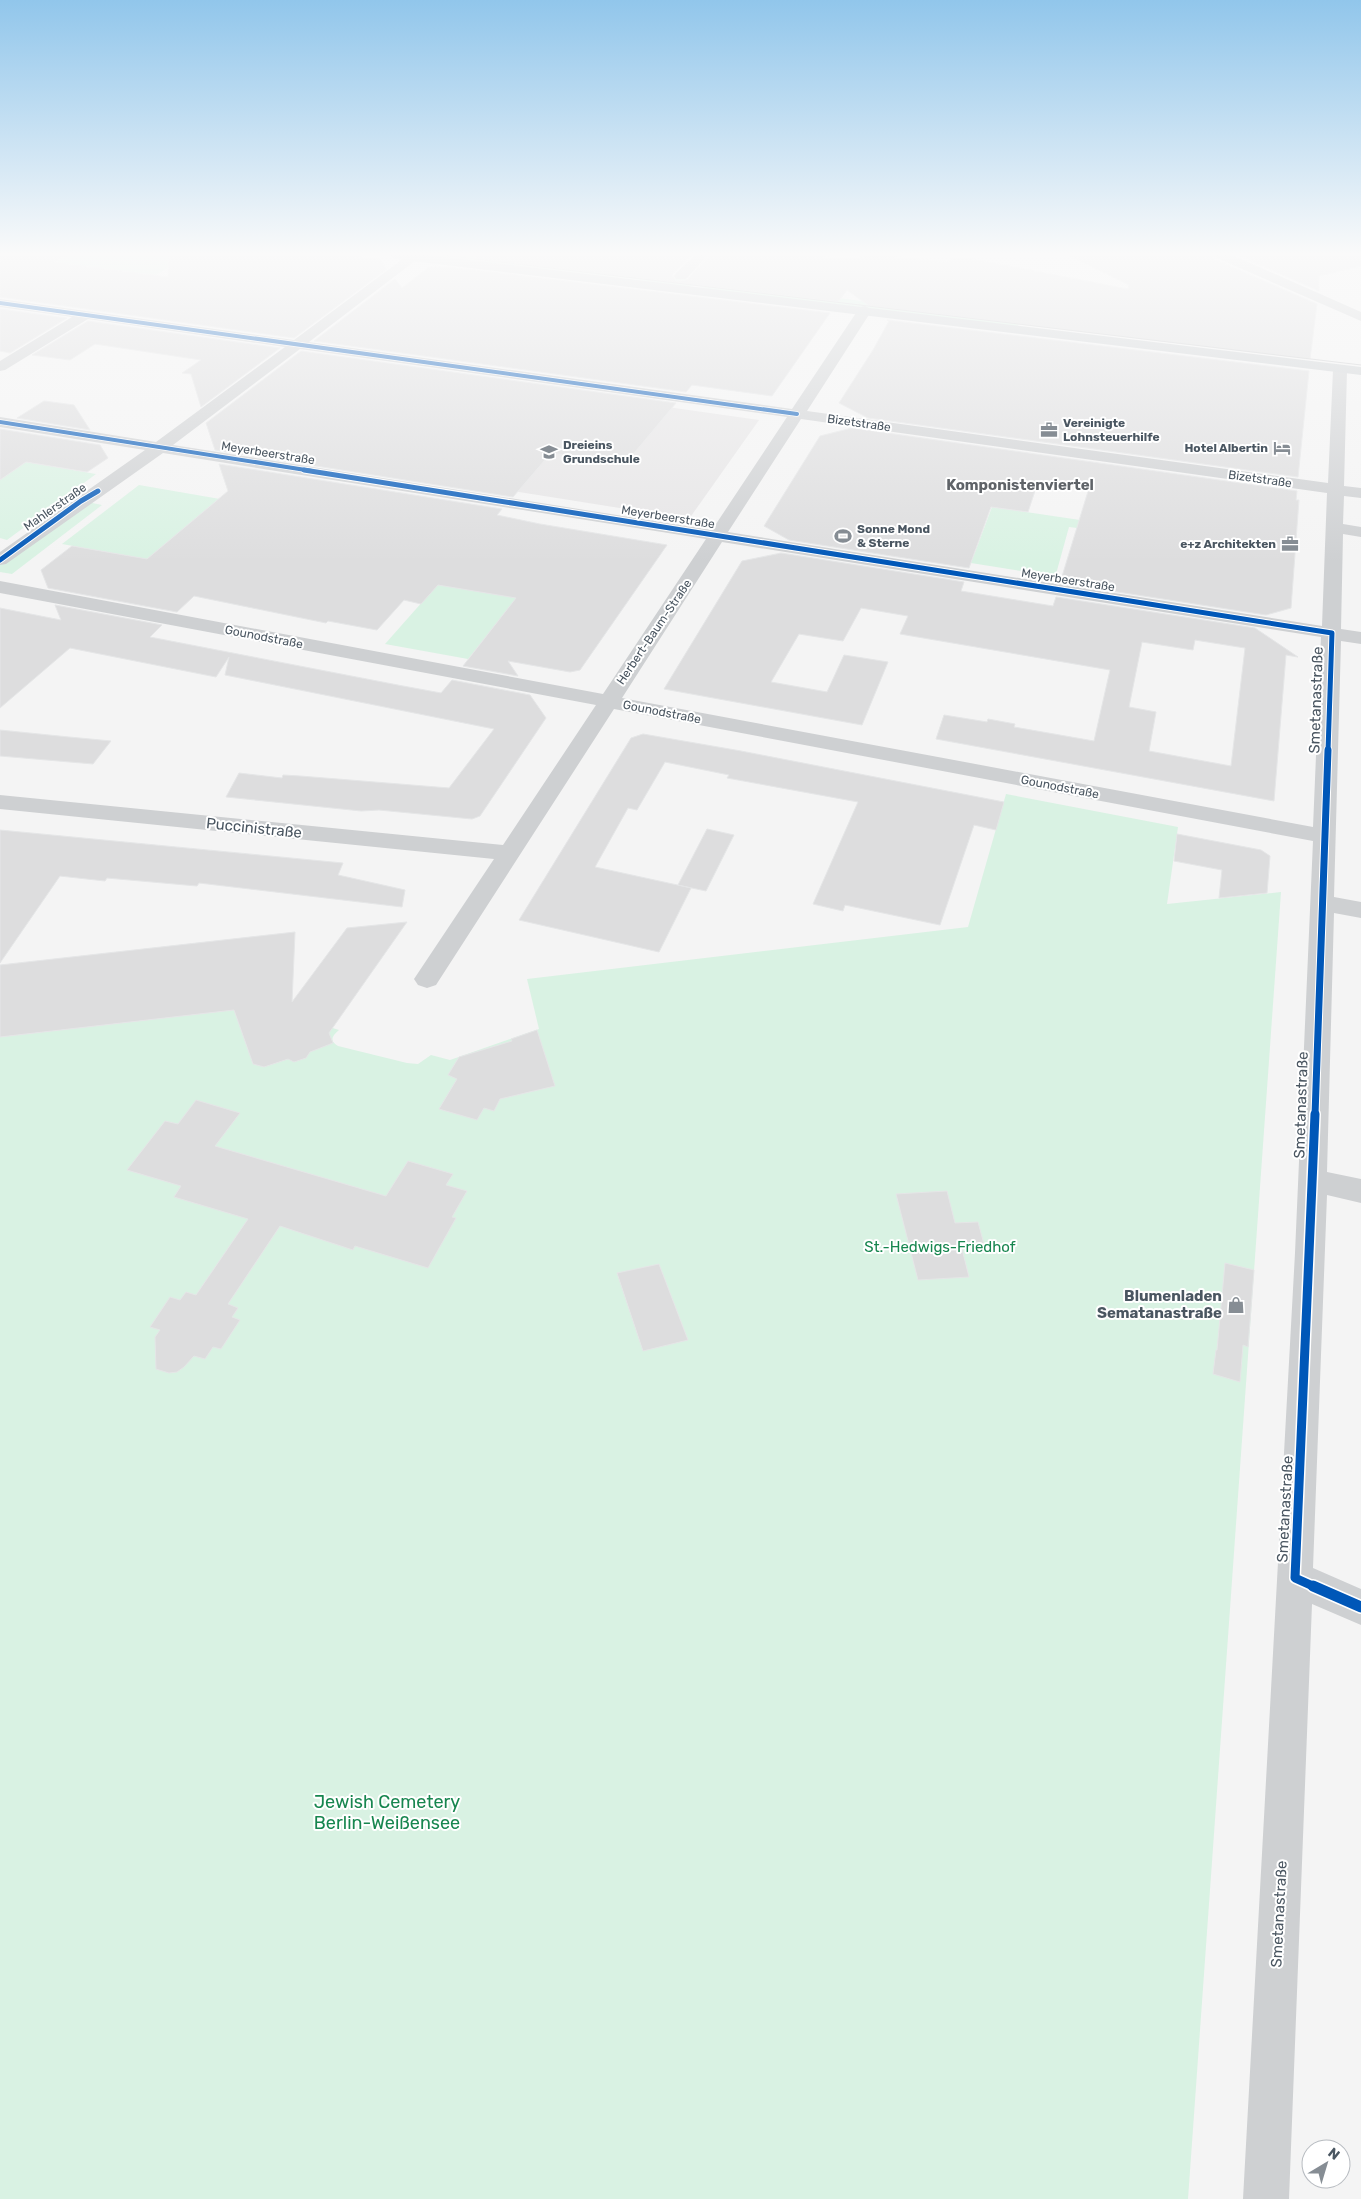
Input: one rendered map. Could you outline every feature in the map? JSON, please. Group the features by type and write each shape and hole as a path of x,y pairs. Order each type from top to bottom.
{"main road":[{"path":"1242,358 1361,371"}],"street":[{"path":"0,367 15,358"},
{"name":"Mahlerstraße","path":"0,560 160,447 280,358"},
{"name":"Bizetstraße","path":"388,358 1361,493"},
{"name":"Herbert-Baum-Straße","path":"427,979 607,701 834,358"},
{"name":"Smetanastraße","path":"1266,2199 1296,1578 1325,836 1340,370"},
{"name":"Meyerbeerstraße","path":"0,422 1361,638"},
{"path":"1336,528 1361,532"},
{"name":"Gounodstraße","path":"0,587 1325,836"},
{"path":"1055,786 1061,763"},
{"name":"Puccinistraße","path":"0,802 509,853"},
{"path":"1322,903 1361,910"},
{"path":"1312,1180 1361,1191"},
{"path":"1296,1578 1361,1607"}],"shaded area":[{"name":"Dreieins Grundschule","path":"611,399 759,420 689,519 481,486"}],"green space":[{"path":"26,462 96,474 7,540 0,538 0,475"},
{"path":"139,485 220,499 147,559 62,544"},
{"path":"78,500 102,505 12,574 0,572 0,559"},
{"path":"992,507 1080,520 1077,528 1069,527 1056,574 1053,576 971,563"},
{"path":"447,574 517,598 468,659 385,644"},
{"path":"1006,794 1178,827 1167,904 1281,892 1188,2199 0,2199 0,1037 310,1001 320,1024 339,1030 332,1038 333,1042 338,1046 407,1063 418,1064 431,1055 450,1060 539,1029 527,979 968,927"}],"building":[{"path":"52,358 74,358 70,360"},
{"path":"185,358 267,358 201,407 191,374 182,373 201,360"},
{"path":"292,358 349,358 676,403 625,464 551,453 513,497 215,450 206,423"},
{"path":"435,358 799,358 772,396 692,385 686,392"},
{"path":"868,358 1198,358 1309,371 1298,477 868,418 839,403"},
{"path":"44,401 74,405 90,430 17,418"},
{"path":"852,428 1297,491 1296,500 1299,500 1291,608 1266,615 1060,583 1089,488 1038,482 1028,512 991,507 969,568 789,540 764,526 820,436"},
{"path":"0,429 100,445 108,458 87,472 26,462 0,480"},
{"path":"219,464 502,509 497,515 667,545 580,670 570,672 508,661 518,676 463,666 516,598 438,585 421,604 404,600 377,630 328,621 326,623 194,596 177,612 48,588 41,570 72,546 147,559 228,491"},
{"path":"781,553 964,582 961,591 1053,606 1056,597 1255,628 1298,657 1286,655 1274,801 936,739 944,715 987,722 988,719 1015,724 1014,727 1094,741 1110,670 900,634 908,616 861,608 843,641 799,634 771,682 827,692 844,655 888,662 862,725 664,689 742,561","holes":["1195,640 1245,648 1231,766 1149,751 1156,712 1129,707 1142,642 1193,650"]},
{"path":"55,605 162,625 150,637 403,686 441,693 452,680 530,695 546,718 480,816 472,819 379,810 361,811 226,797 239,773 282,778 283,775 300,776 449,788 494,729 225,675 229,657 216,677 70,648 0,708 0,608 61,620"},
{"path":"0,730 111,741 93,764 0,756"},
{"path":"643,734 1004,802 996,830 974,825 940,925 845,905 843,911 813,904 858,802 727,778 729,775 665,762 637,810 628,808 595,867 691,888 659,952 519,920 631,738"},
{"path":"707,829 734,835 706,891 678,885"},
{"path":"0,830 343,863 338,875 405,890 402,907 199,883 197,886 107,878 105,881 60,876 0,963"},
{"path":"1177,834 1261,850 1270,856 1267,893 1219,898 1222,870 1174,861"},
{"path":"407,922 329,1033 333,1043 310,1052 306,1058 294,1062 288,1059 264,1067 253,1064 234,1010 0,1037 0,965 295,932 292,1002 347,928"},
{"path":"537,1030 555,1086 500,1099 494,1111 484,1108 477,1120 439,1109 457,1079 448,1075 459,1057 512,1041 511,1039"},
{"path":"196,1100 240,1113 215,1146 386,1196 408,1161 453,1174 446,1185 467,1191 452,1217 456,1218 428,1268 355,1246 353,1250 280,1226 228,1304 238,1308 232,1317 240,1320 221,1349 213,1347 205,1359 194,1356 177,1372 169,1373 156,1369 155,1337 160,1330 150,1327 170,1297 180,1300 186,1292 196,1295 248,1219 174,1197 181,1186 127,1170 165,1121 178,1124"},
{"path":"947,1191 955,1223 978,1222 985,1248 962,1249 969,1277 918,1280 896,1194"},
{"name":"Blumenladen Sematanastraße","path":"1225,1263 1254,1270 1248,1347 1243,1345 1240,1382 1213,1374"},
{"path":"659,1264 688,1340 643,1351 617,1273"}],"tram line":[{"path":"1299,358 1361,365"}],"cycle path":[{"path":"392,358 797,414"},
{"path":"0,422 1332,633 1310,1253 1295,1578 1361,1607"},
{"path":"0,560 81,501 98,491"}],"place":[{"name":"Vereinigte Lohnsteuerhilfe","path":"1049,430"},
{"name":"Hotel Albertin","path":"1282,448"},
{"name":"Dreieins Grundschule","path":"549,452"},
{"name":"Sonne Mond & Sterne","path":"843,536"},
{"name":"e+z Architekten","path":"1290,544"},
{"name":"Blumenladen Sematanastraße","path":"1236,1305"}],"district":[{"name":"Komponistenviertel","path":"1020,485"}],"park label":[{"name":"St.-Hedwigs-Friedhof","path":"940,1247"},
{"name":"Jewish Cemetery Berlin-Weißensee","path":"387,1812"}]}
